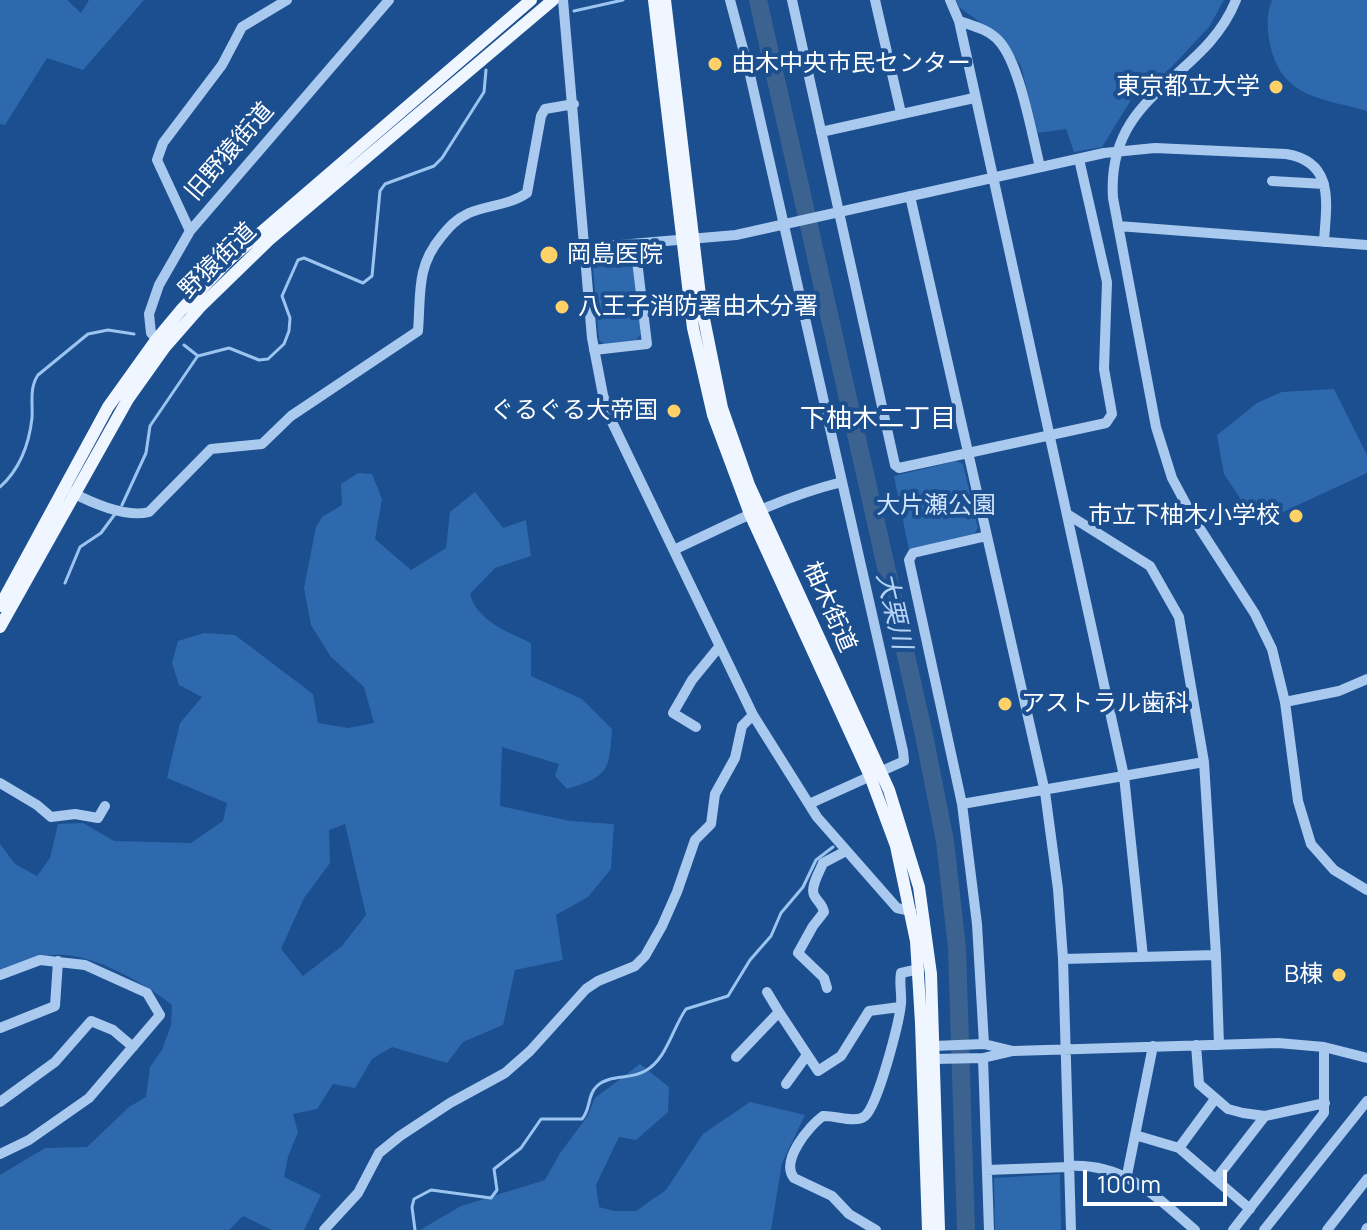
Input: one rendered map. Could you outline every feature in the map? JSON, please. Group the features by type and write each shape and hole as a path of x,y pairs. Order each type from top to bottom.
{"main road":[{"name":"野猿街道","path":"0,627 108,407 230,259 531,0"},
{"name":"野猿街道","path":"160,344 258,251 553,0"},
{"name":"柚木街道","path":"654,0 687,239 720,398 755,512 908,847 923,906 931,974 928,1230"},
{"name":"柚木街道","path":"665,0 687,239"},
{"name":"野猿街道","path":"0,606 69,491"},
{"name":"柚木街道","path":"875,774 911,911 930,1053 939,1230"}],"street":[{"path":"190,231 157,160 160,148 222,65 242,27 287,0"},
{"name":"旧野猿街道","path":"160,344 148,322 151,304 190,231 389,0"},
{"path":"563,0 594,350 612,422 753,715 809,804 846,851 897,908 911,911"},
{"path":"730,0 788,223 904,761 809,804"},
{"path":"792,0 895,465 899,468 1106,423 1112,414 1104,369 1107,282 1079,159"},
{"path":"875,0 901,113"},
{"path":"950,0 959,21 1124,776 1143,957"},
{"path":"1236,0 1217,34 1144,105 1123,135 1113,169 1113,198 1163,452 1183,500 1266,632 1285,702 1305,831 1326,863 1344,878 1367,890"},
{"path":"959,21 983,29 999,40 1005,50 1019,85 1040,167"},
{"path":"821,132 974,98"},
{"path":"69,491 138,515 149,512 211,449 262,444 291,416 418,331 423,264 429,252 454,222 470,213 518,199 527,193 545,109 574,104"},
{"path":"584,248 736,235 1135,148 1296,156 1312,166 1324,184 1327,202 1324,242"},
{"path":"1272,181 1324,184"},
{"path":"910,196 1045,792 1058,889 1063,959 1071,1230"},
{"path":"1118,226 1367,245"},
{"path":"594,350 647,344 635,244"},
{"path":"674,550 801,492 842,482"},
{"path":"1067,514 1150,566 1179,617 1204,762 1219,1045"},
{"path":"979,1044 977,924 962,804 909,560 913,553 987,536"},
{"path":"696,727 673,713 692,680 719,647"},
{"path":"1285,702 1339,691 1367,679"},
{"path":"324,1230 358,1193 379,1153 389,1144 450,1103 505,1073 530,1051 586,989 635,966 645,956 677,892 695,840 711,824 715,794 735,758 742,726 753,715"},
{"path":"962,804 1204,762"},
{"path":"0,783 51,817 75,814 98,818 105,806"},
{"path":"827,988 824,978 798,953 824,912 823,904 815,897 813,889 823,863 846,851"},
{"path":"1063,959 1216,955"},
{"path":"0,975 40,960 85,965 147,993 160,1015 89,1098 29,1140 0,1154"},
{"path":"0,1028 55,1006 58,961"},
{"path":"876,1230 849,1214 832,1196 794,1178 789,1165 814,1122 823,1116 857,1120 865,1117 871,1108 890,1054 900,1007 901,973 919,969"},
{"path":"767,992 818,1071 841,1056 869,1011 900,1007"},
{"path":"736,1057 779,1012"},
{"path":"0,1102 55,1062 91,1021 113,1030 133,1047"},
{"path":"930,1053 953,1059 979,1058 1013,1051 1278,1043 1324,1047 1367,1058"},
{"path":"930,1053 952,1045 979,1044 1013,1051"},
{"path":"1196,1045 1199,1084 1228,1109 1265,1116 1325,1103"},
{"path":"1127,1175 1153,1046"},
{"path":"1233,1230 1324,1113 1324,1047"},
{"path":"786,1084 807,1055"},
{"path":"979,1058 989,1230"},
{"path":"1179,1148 1215,1099"},
{"path":"1264,1230 1367,1101"},
{"path":"1216,1179 1265,1116"},
{"path":"1135,1135 1179,1148 1250,1209"},
{"path":"987,1170 1089,1166 1127,1175 1195,1230"},
{"path":"1327,1230 1367,1179"}],"green space":[{"path":"0,0 67,0 81,13 89,0 144,0 83,70 47,58 5,125 0,124"},
{"path":"956,0 1224,0 1209,27 1165,74 1136,92 1102,147 1074,152 1066,129 1038,133 1021,66 1002,38 959,7"},
{"path":"1272,0 1367,0 1367,111 1306,93 1283,75 1275,62 1269,38 1268,16"},
{"path":"631,250 641,334 636,340 604,344 599,340 592,255"},
{"path":"1334,389 1367,455 1367,473 1257,524 1224,474 1217,435 1257,403 1282,392"},
{"name":"大片瀬公園","path":"956,461 963,464 978,528 974,535 909,550 894,476"},
{"path":"358,473 372,474 382,499 375,539 411,570 446,548 450,512 475,492 503,528 526,520 531,556 495,568 470,594 479,612 486,618 531,643 531,676 582,699 612,729 611,743 604,770 591,780 567,789 555,776 559,764 502,747 500,806 570,821 614,824 611,869 588,897 556,915 563,960 515,970 503,1025 463,1042 447,1063 392,1047 372,1059 355,1088 333,1084 317,1109 293,1114 298,1132 284,1177 321,1195 304,1230 272,1230 243,1216 229,1230 0,1230 0,1175 45,1148 87,1147 129,1107 146,1097 150,1067 162,1050 171,1025 172,1005 147,987 116,971 69,955 47,956 0,971 0,844 15,864 37,876 50,858 58,824 83,823 114,841 191,843 223,821 227,803 167,778 180,723 202,697 179,685 172,663 178,641 204,633 235,635 313,694 318,723 348,728 374,723 364,687 331,657 311,625 304,588 316,527 322,517 342,505 341,484","holes":["345,824 366,915 342,946 303,976 281,949 304,898 330,863 329,830"]},
{"path":"640,1064 669,1087 668,1112 636,1140 619,1137 596,1185 599,1207 636,1211 666,1190 703,1134 750,1102 805,1115 782,1163 771,1230 420,1230 461,1206 545,1180 560,1153 587,1117 595,1098"},
{"path":"1060,1174 1061,1230 995,1230 994,1178"}],"waterway":[{"path":"574,11 623,0"},
{"name":"大栗川","path":"758,0 924,735 945,841 957,948 966,1230"},
{"path":"184,345 198,356 229,348 259,360 268,359 284,344 289,331 290,318 282,296 298,260 304,258 363,283 372,276 380,191 385,184 434,166 442,158 484,92 486,70"},
{"path":"0,487 13,472 26,447 32,418 32,391 38,375 88,334 108,330 134,334"},
{"path":"122,505 146,453 150,426 197,357"},
{"path":"65,583 80,547 101,533 115,514"},
{"path":"415,1230 414,1199 431,1190 491,1198 497,1190 494,1169 521,1148 541,1119 582,1119 592,1094 602,1082 639,1074 653,1066 686,1009 728,996 750,960 771,936 781,913 803,887 816,860 833,847"}],"place":[{"name":"由木中央市民センター","path":"715,64"},
{"name":"東京都立大学","path":"1276,87"},
{"name":"岡島医院","path":"549,255"},
{"name":"八王子消防署由木分署","path":"562,307"},
{"name":"ぐるぐる大帝国","path":"674,411"},
{"name":"市立下柚木小学校","path":"1296,516"},
{"name":"アストラル歯科","path":"1005,704"},
{"name":"B棟","path":"1339,975"}],"district":[{"name":"下柚木二丁目","path":"878,420"}]}
